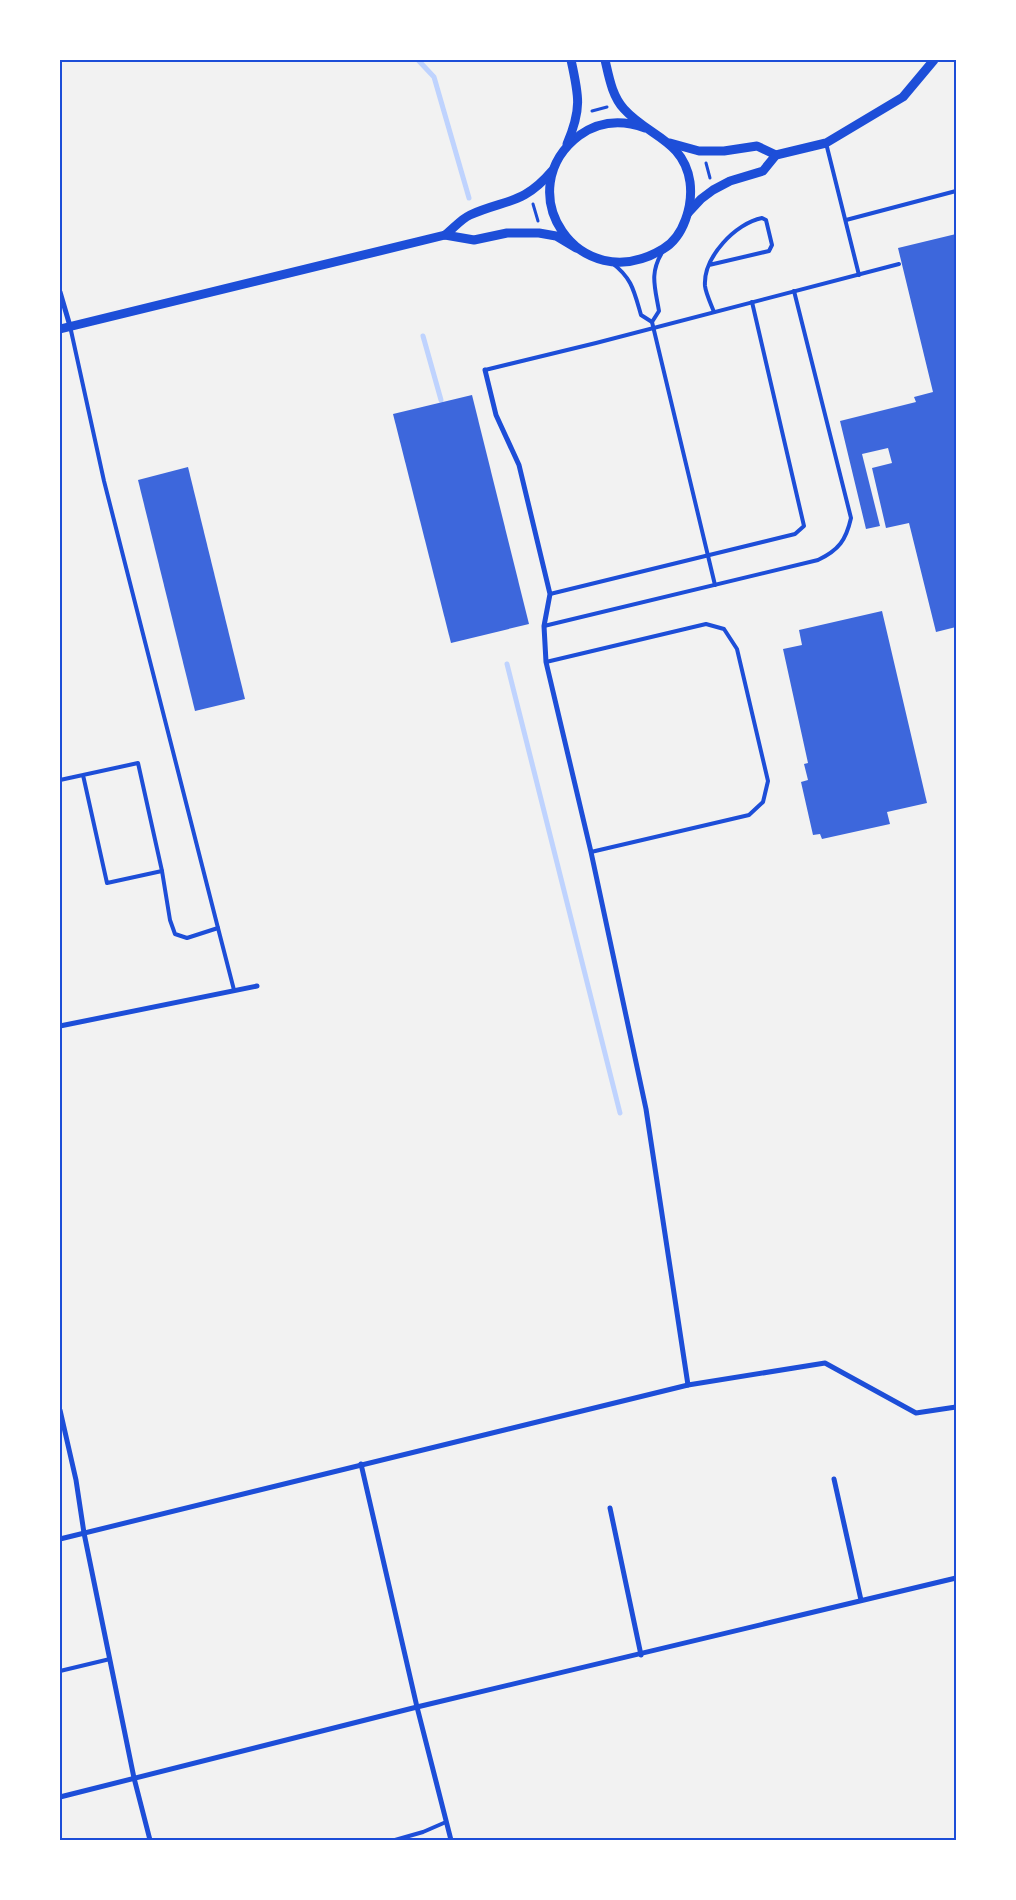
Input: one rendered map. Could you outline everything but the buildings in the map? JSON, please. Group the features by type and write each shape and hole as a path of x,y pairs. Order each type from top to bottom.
{"street":[{"path":"445,235 468,216 512,202 537,189 555,167 576,122 579,107 570,60"},
{"path":"605,60 616,97 623,109 645,128 670,143 699,151 724,151 757,146 776,155"},
{"path":"686,215 701,199 713,190 730,181 763,171 776,155 826,143 904,96 934,60"},
{"path":"564,151 570,143 588,130 609,123 631,123 645,128"},
{"path":"60,329 445,235 474,240 507,233 539,233 556,236 597,260 621,264 645,260 666,248 682,229 690,206 690,182 683,161 670,143"},
{"path":"555,167 550,182 551,206 560,229 576,248"},
{"path":"60,292 70,326"},
{"path":"485,370 496,415 519,465 550,594 544,626 546,662 591,852 646,1109 688,1385"},
{"path":"60,1026 257,986"},
{"path":"60,1539 688,1385 825,1363 916,1414 956,1408"},
{"path":"60,1410 62,1429 76,1480 84,1533 134,1778 150,1840"},
{"path":"362,1464 417,1707 451,1840"},
{"path":"834,1479 861,1600"},
{"path":"610,1508 641,1655"},
{"path":"60,1797 417,1707 641,1655 956,1578"}],"lane":[{"path":"826,143 859,275"},
{"path":"846,220 956,191"},
{"path":"709,265 769,251 772,245 766,220 762,218 750,220 728,236 709,265 705,286 714,312"},
{"path":"652,322 659,311 653,273 656,263 666,248"},
{"path":"611,262 625,273 631,283 641,315 652,322 654,327 715,585"},
{"path":"485,370 898,264"},
{"path":"544,626 818,560 831,554 847,536 851,518 794,291"},
{"path":"550,594 795,534 804,526 752,302"},
{"path":"70,326 104,480 234,990"},
{"path":"546,662 706,624 724,628 737,649 768,781 763,802 749,815 591,852"},
{"path":"60,780 138,763 162,871 170,920 175,934 187,938 218,928"},
{"path":"83,775 107,883 162,871"},
{"path":"60,1671 110,1659"},
{"path":"395,1840 423,1832 446,1822"}],"path":[{"path":"592,111 610,106"},
{"path":"706,162 711,184"},
{"path":"533,204 539,226"}],"waterway":[{"path":"418,60 434,77 469,198"},
{"path":"423,336 441,400"},
{"path":"507,664 620,1113"}]}
